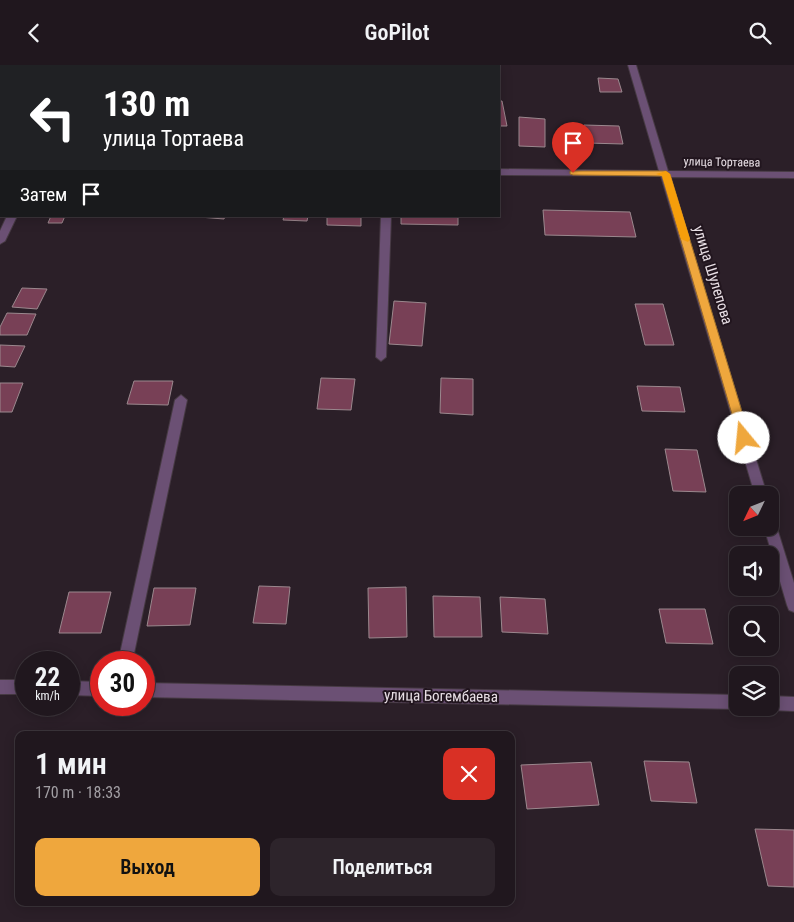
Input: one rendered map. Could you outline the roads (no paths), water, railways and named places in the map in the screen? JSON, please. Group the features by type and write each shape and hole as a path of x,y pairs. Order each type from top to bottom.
{"street":[{"name":"улица Шулепова","path":"632,65 758,486"},
{"name":"улица Тортаева","path":"500,172 794,175"},
{"path":"0,241 12,217"},
{"path":"381,357 386,217"},
{"path":"128,651 181,400"},
{"path":"773,536 794,605"},
{"path":"0,687 15,687"},
{"name":"улица Богембаева","path":"155,690 729,703"},
{"path":"779,703 794,704"}]}
